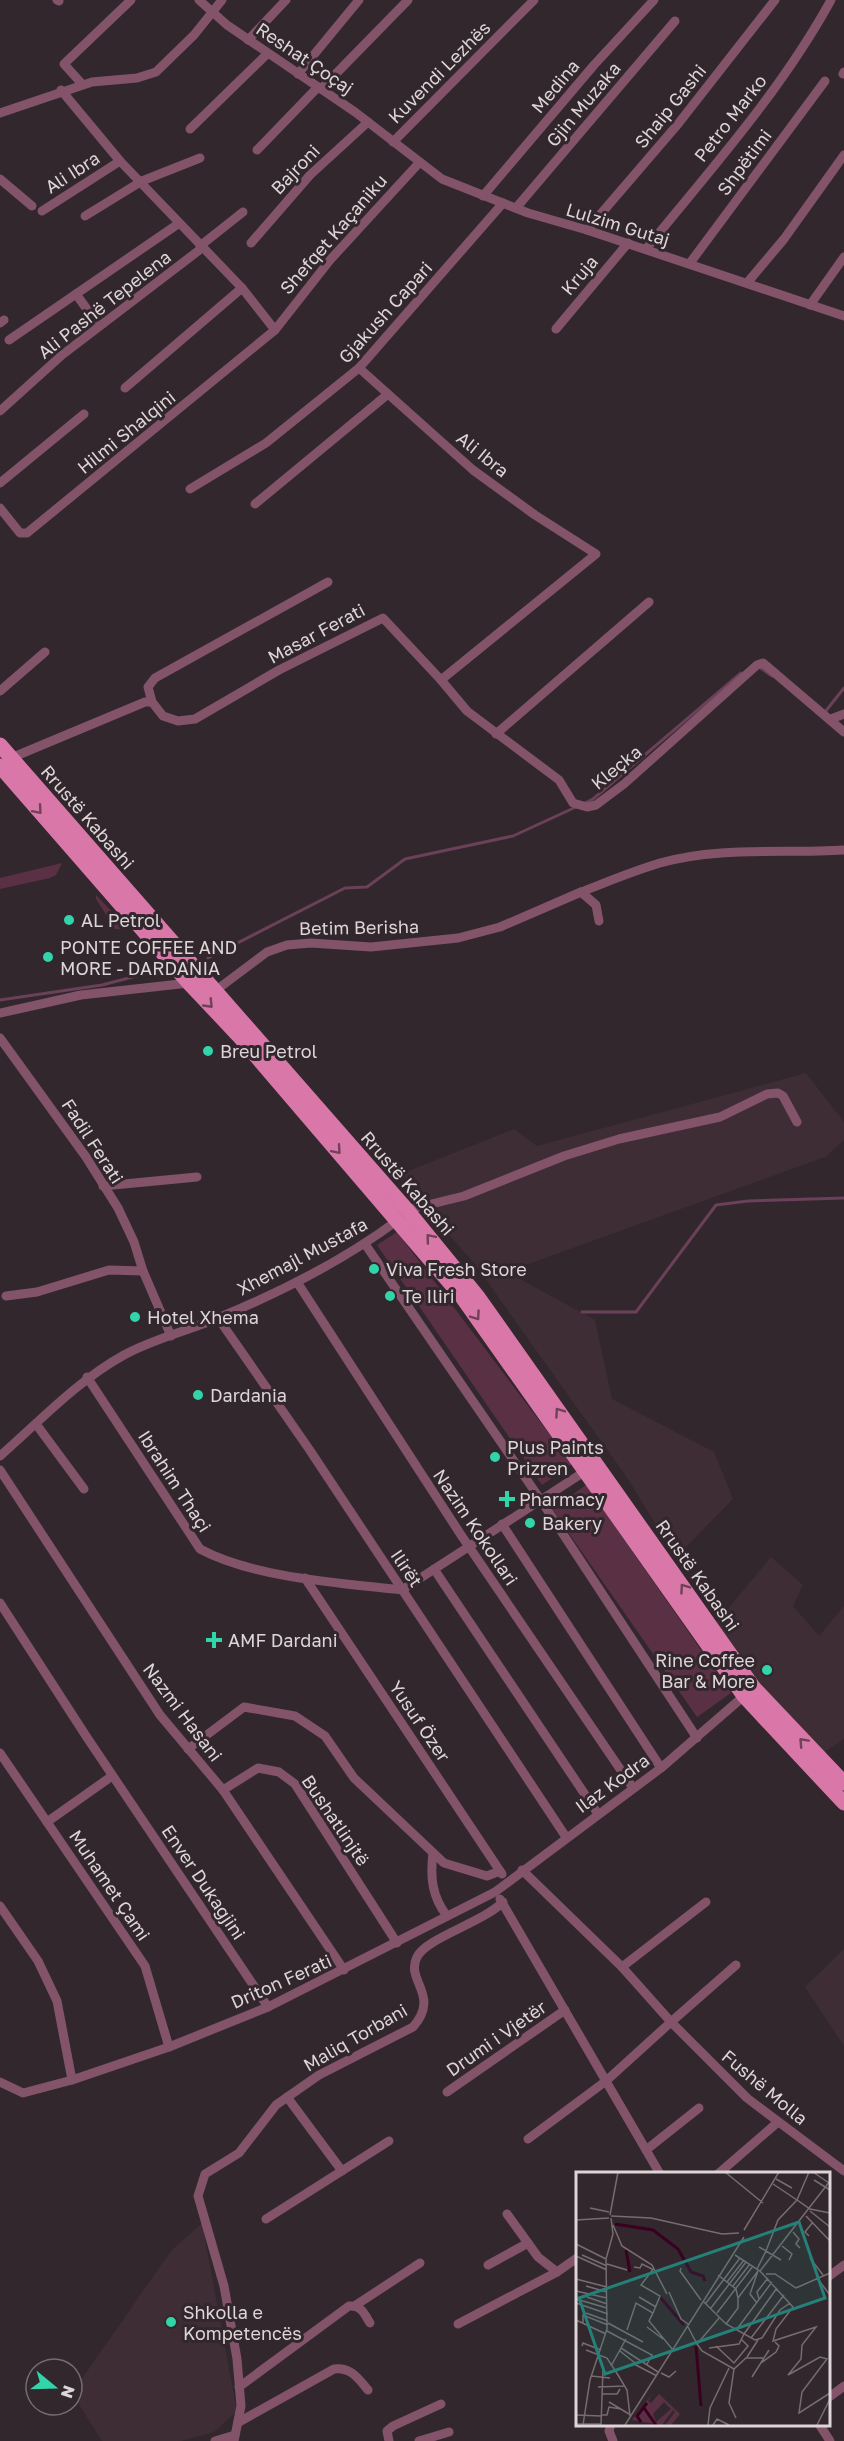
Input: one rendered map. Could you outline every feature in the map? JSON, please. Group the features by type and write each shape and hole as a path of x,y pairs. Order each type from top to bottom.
{"main road":[{"name":"Rrustë Kabashi","path":"0,745 6,762 189,983 403,1215"},
{"name":"Rrustë Kabashi","path":"6,762 215,991 403,1215 754,1688 844,1783"},
{"name":"Rrustë Kabashi","path":"590,1467 744,1696 844,1803"}],"street":[{"path":"82,84 64,64 131,0"},
{"name":"Reshat Çoçaj","path":"199,0 227,25 368,122 393,142"},
{"path":"0,113 82,84 137,78 156,72 222,0"},
{"path":"248,40 286,0"},
{"path":"298,74 359,0"},
{"path":"257,150 408,0"},
{"name":"Kuvendi Lezhës","path":"393,142 534,0"},
{"name":"Medina","path":"483,196 594,65 654,0"},
{"name":"Shaip Gashi","path":"587,230 678,124 775,0"},
{"name":"Petro Marko","path":"646,249 774,91 812,34 831,0"},
{"name":"Gjin Muzaka","path":"516,208 675,21"},
{"path":"190,129 267,54"},
{"name":"Shpëtimi","path":"690,263 825,81"},
{"name":"Ali Ibra","path":"62,90 120,161 142,181 178,224 242,288 275,330"},
{"name":"Bajroni","path":"251,243 310,175 368,122"},
{"name":"Lulzim Gutaj","path":"393,142 442,179 503,204 690,263 844,316"},
{"path":"747,283 784,239 844,155"},
{"path":"85,216 142,181 200,158"},
{"name":"Ali Ibra","path":"42,211 120,161"},
{"name":"Shefqet Kaçaniku","path":"275,330 330,260 419,163"},
{"path":"0,179 32,206"},
{"name":"Gjakush Capari","path":"190,489 266,443 359,368 503,204"},
{"name":"Ali Pashë Tepelena","path":"0,411 62,355 243,212"},
{"path":"9,340 178,224"},
{"name":"Kruja","path":"556,329 628,243"},
{"path":"810,304 844,257"},
{"path":"125,388 242,288"},
{"path":"76,294 99,326"},
{"name":"Hilmi Shalqini","path":"0,508 20,533 27,533 275,330"},
{"name":"Ali Ibra","path":"359,368 472,470 596,554 441,680"},
{"path":"255,504 388,394"},
{"path":"0,483 84,414"},
{"path":"6,762 145,702 152,702 148,687 155,678 328,582"},
{"path":"495,735 649,602"},
{"name":"Masar Ferati","path":"152,702 163,716 178,721 195,719 279,670 382,618 441,680"},
{"path":"0,691 45,652"},
{"name":"Kleçka","path":"441,680 467,711 495,735 559,780 573,803 579,806 596,805 624,784 757,665 763,663 831,719"},
{"path":"844,714 831,719 844,732"},
{"name":"Betim Berisha","path":"215,991 267,952 287,945 311,942 371,947 458,938 500,927 582,892 660,863 694,856 745,851 800,853 844,850"},
{"path":"582,892 596,904 599,921"},
{"path":"0,1013 81,995 189,983"},
{"name":"Fadil Ferati","path":"0,1038 86,1157 118,1208 171,1336"},
{"path":"403,1215 464,1196 564,1156 619,1139 720,1117 767,1094 778,1093 783,1096 797,1122"},
{"path":"103,1186 197,1177"},
{"name":"Xhemajl Mustafa","path":"0,1456 87,1377 126,1354 218,1318 297,1282 365,1244 403,1215"},
{"path":"365,1244 540,1499 697,1738"},
{"path":"6,1296 37,1292 109,1270 143,1272"},
{"name":"Nazim Kokollari","path":"297,1282 468,1546 633,1788"},
{"name":"Ilirët","path":"218,1318 566,1837"},
{"name":"Ibrahim Thaçi","path":"87,1377 200,1549 221,1561 306,1578 402,1590"},
{"path":"36,1424 84,1489"},
{"path":"402,1590 590,1467"},
{"name":"Nazmi Hasani","path":"0,1470 160,1715 224,1790 344,1970"},
{"path":"502,1524 661,1768"},
{"path":"434,1569 598,1814"},
{"name":"Yusuf Özer","path":"306,1578 508,1881"},
{"name":"Enver Dukagjini","path":"0,1603 112,1776 268,2007"},
{"name":"Ilaz Kodra","path":"495,1892 661,1768 744,1696"},
{"path":"188,1749 244,1707 295,1716 325,1736 354,1778 444,1863 487,1876 500,1871"},
{"name":"Muhamet Çami","path":"0,1753 145,1966 169,2047"},
{"name":"Bushatlinjtë","path":"224,1790 258,1768 279,1772 295,1784 397,1942"},
{"path":"47,1822 112,1776"},
{"path":"433,1853 432,1886 438,1904 447,1916"},
{"name":"Fushë Molla","path":"522,1870 622,1967 671,2022 747,2098 844,2171"},
{"name":"Driton Ferati","path":"0,2082 23,2093 72,2080 169,2047 268,2007 495,1892"},
{"name":"Drumi i Vjetër","path":"495,1892 503,1902 659,2172"},
{"name":"Maliq Torbani","path":"235,2438 239,2422 237,2359 224,2286 198,2196 205,2174 247,2145 276,2105 318,2075 413,2027 422,2017 425,2002 415,1971 415,1959 423,1948 485,1917 503,1902"},
{"path":"622,1967 706,1902"},
{"path":"0,1906 38,1961 57,2001 72,2080"},
{"path":"528,2139 606,2081 736,1965"},
{"name":"Drumi i Vjetër","path":"447,2092 565,2010"},
{"path":"287,2097 342,2171"},
{"path":"646,2150 699,2108"},
{"path":"720,2172 778,2122"},
{"path":"266,2219 389,2141"},
{"path":"507,2214 538,2257 556,2272"},
{"path":"488,2265 528,2243"},
{"path":"458,2324 556,2272 576,2259"},
{"path":"239,2387 349,2306 356,2305 420,2263"},
{"path":"829,2276 844,2265"},
{"path":"356,2305 362,2309 370,2323"},
{"path":"239,2422 334,2369 344,2368 353,2372 368,2390"},
{"path":"829,2397 844,2386"},
{"path":"389,2441 387,2431 393,2426 441,2404"},
{"path":"610,2426 609,2431 613,2441"},
{"path":"820,2426 830,2441"},
{"path":"419,2441 449,2432"},
{"path":"215,2441 235,2438"}],"shaded area":[{"path":"62,863 56,875 50,878 0,889 0,878"},
{"path":"96,895 122,922 121,929 115,929 96,899"},
{"path":"806,1073 844,1122 844,1140 825,1157 520,1267 494,1265 595,1320 612,1399 714,1452 733,1499 676,1557 626,1476 474,1263 396,1176 514,1129 537,1146"},
{"path":"397,1232 572,1464 542,1485 377,1245"},
{"path":"586,1485 731,1693 697,1717 552,1509"},
{"path":"771,1557 803,1585 793,1606 819,1636 844,1606 844,1739 823,1753 753,1682 716,1623"},
{"path":"844,1949 844,2046 805,1987"},
{"name":"Shkolla e Kompetencës","path":"202,2223 237,2411 214,2432 181,2441 102,2441 84,2412 84,2376 171,2251"}],"waterway":[{"path":"758,666 772,676"},
{"path":"585,803 593,799 741,673"},
{"path":"825,712 844,688"},
{"path":"208,958 345,888 367,887 405,859 513,836 576,807"},
{"path":"0,1000 102,985 167,968"},
{"path":"582,1312 636,1312 716,1205 748,1201 844,1198"}],"place":[{"name":"AL Petrol","path":"69,920"},
{"name":"PONTE COFFEE AND MORE - DARDANIA","path":"48,957"},
{"name":"Breu Petrol","path":"208,1051"},
{"name":"Viva Fresh Store","path":"374,1269"},
{"name":"Te Iliri","path":"390,1296"},
{"name":"Hotel Xhema","path":"135,1317"},
{"name":"Dardania","path":"198,1395"},
{"name":"Plus Paints Prizren","path":"495,1457"},
{"name":"Pharmacy","path":"507,1499"},
{"name":"Bakery","path":"530,1523"},
{"name":"AMF Dardani","path":"214,1640"},
{"name":"Rine Coffee Bar & More","path":"767,1670"},
{"name":"Shkolla e Kompetencës","path":"171,2322"}]}
